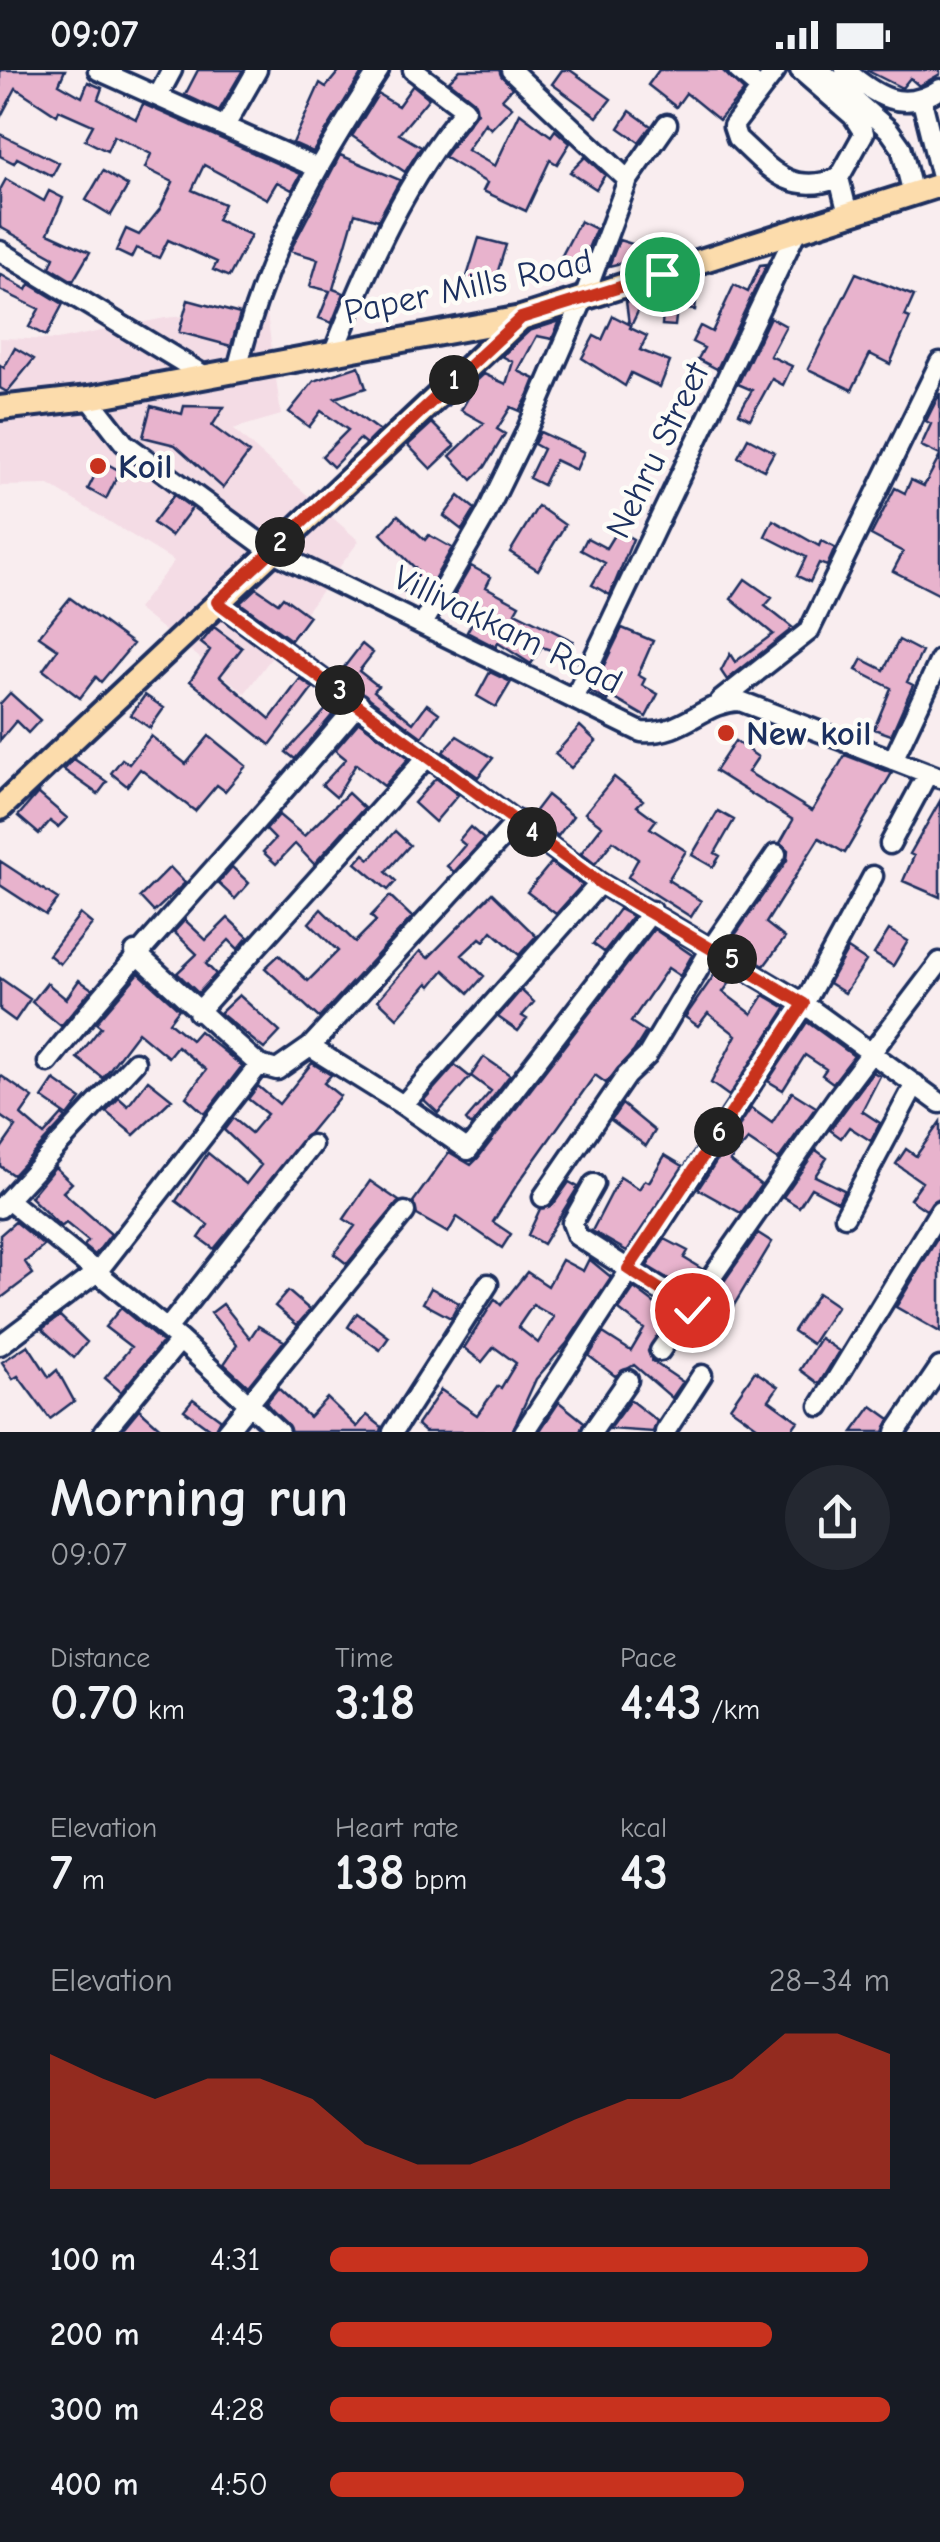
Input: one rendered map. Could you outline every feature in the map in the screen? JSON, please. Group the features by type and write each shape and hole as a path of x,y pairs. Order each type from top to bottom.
{"main road":[{"name":"Paper Mills Road","path":"0,408 90,398 202,374 521,318 940,185"},
{"path":"0,808 521,318"}],"street":[{"path":"98,70 315,167"},
{"path":"158,96 172,70"},
{"path":"226,126 257,70"},
{"path":"237,370 275,251 315,167 378,70"},
{"path":"334,351 360,287 415,176 466,109 413,70"},
{"path":"511,70 628,180"},
{"path":"738,70 759,88"},
{"path":"776,70 734,126 737,138 799,186 813,188 839,178 864,133 853,116 800,70"},
{"path":"820,70 889,130 901,147 914,194"},
{"path":"845,70 881,99 922,101 940,90"},
{"path":"922,101 940,173"},
{"path":"423,624 486,516 584,300 628,180 667,124"},
{"path":"839,178 848,214"},
{"name":"Nehru Street","path":"575,696 797,230"},
{"path":"0,251 202,374"},
{"name":"Villivakkam Road","path":"90,398 124,443 271,551 575,696 641,732 663,733 684,726 720,702 808,631 940,362"},
{"path":"217,602 600,883 804,1004 940,1103"},
{"path":"893,760 940,660"},
{"path":"720,702 740,701 934,776 890,844"},
{"path":"48,1062 135,952 290,786 359,703"},
{"path":"198,1012 428,756"},
{"path":"135,952 259,1065 277,1070 310,1047 516,821"},
{"path":"543,1197 626,1076 646,1056 712,947 776,854"},
{"path":"524,1432 804,1004 873,876"},
{"path":"403,1105 600,883"},
{"path":"310,1047 468,1150 478,1144 652,911"},
{"path":"660,1351 870,1053 940,962"},
{"path":"135,1062 4,1204 98,1272 174,1335 279,1432"},
{"path":"0,1345 98,1272 259,1065"},
{"path":"846,1216 915,1084"},
{"path":"104,1432 312,1145"},
{"path":"594,1184 572,1223 574,1229 692,1310"},
{"path":"820,1406 940,1210"},
{"path":"226,1432 405,1212"},
{"path":"394,1432 488,1284"},
{"path":"896,1432 940,1368"},
{"path":"665,1432 702,1374"},
{"path":"592,1432 628,1380"}],"shaded area":[{"path":"266,307 281,415 233,429 359,541 245,693 137,609 174,561 49,485 0,486 0,338 57,340 165,318"}],"building":[{"path":"0,70 65,70 59,84 82,97 88,82 102,88 98,99 136,119 143,104 301,174 292,190 277,182 267,199 204,165 192,190 224,204 217,220 251,235 229,277 213,270 217,262 168,240 159,258 136,248 131,258 116,251 126,229 139,235 160,209 173,182 145,168 151,154 114,136 107,151 85,140 93,125 59,110 57,115 16,88 0,118"},
{"path":"198,70 243,70 219,111 185,95"},
{"path":"340,70 364,70 313,152 293,143 320,83 326,87"},
{"path":"460,70 499,70 512,88 502,99 512,107 491,129 485,123 467,150 495,166 520,113 551,136 555,130 570,143 557,164 550,160 526,211 483,191 487,183 444,157 477,112 473,100 449,81"},
{"path":"562,70 570,70 611,99 597,117 552,84"},
{"path":"659,70 722,70 744,91 719,120 686,93 676,107 648,85"},
{"path":"866,70 940,70 940,74 919,86 910,78 902,88"},
{"path":"413,85 429,98 399,134 421,147 405,172 352,136 378,94 398,106"},
{"path":"630,111 651,126 639,142 619,128"},
{"path":"0,134 59,163 52,176 17,158 14,163 0,156"},
{"path":"340,155 400,180 378,220 355,213 333,289 344,293 332,323 319,318 330,291 310,286 318,259 290,251"},
{"path":"585,157 605,175 596,189 570,172"},
{"path":"103,171 128,186 111,215 86,200"},
{"path":"6,179 44,201 49,191 63,198 48,233 90,252 73,281 50,267 54,257 0,227 0,190"},
{"path":"580,221 596,229 578,273 558,263"},
{"path":"479,238 506,245 492,290 465,283"},
{"path":"619,240 662,253 609,266"},
{"path":"767,264 717,369 698,359 704,348 692,342 700,326 712,332 734,285 748,292 760,265"},
{"path":"856,273 914,296 905,316 910,318 890,364 870,354 852,390 808,369"},
{"path":"0,274 27,290 30,284 63,304 46,336 29,327 39,309 0,290"},
{"path":"680,290 697,292 695,310 677,308 675,326 662,325 665,293 680,294"},
{"path":"644,299 630,328 647,336 640,350 670,362 660,387 631,373 625,386 582,358 594,336 602,340 613,316 629,324 626,301"},
{"path":"188,300 240,314 231,346 179,332"},
{"path":"770,317 786,326 770,356 792,366 783,385 772,379 750,419 739,413 752,390 738,384"},
{"path":"560,321 552,339 537,336 518,371 535,379 529,394 520,411 511,407 497,429 505,434 472,480 450,456 484,423 461,410 475,386 472,385 484,374 506,384 513,362 502,356 529,331"},
{"path":"15,348 34,359 7,392 0,388 0,365 4,368"},
{"path":"359,366 366,388 335,398 379,431 366,444 360,439 333,467 322,456 348,430 321,411 309,427 289,412 314,381"},
{"path":"940,393 940,455 921,446 931,424 926,421"},
{"path":"151,406 182,414 184,406 224,407 212,426 249,453 223,488 175,445 143,437"},
{"path":"432,423 455,446 431,469 408,445"},
{"path":"540,432 584,452 576,470 555,460 543,485 529,478 543,449 534,444"},
{"path":"748,438 774,452 764,470 738,457"},
{"path":"940,456 940,595 893,571 903,552 871,535 895,488 905,493 911,480 924,486"},
{"path":"102,461 120,471 106,499 88,489"},
{"path":"174,495 192,508 171,536 153,523"},
{"path":"459,496 475,509 462,530 444,516"},
{"path":"538,506 565,525 538,570 510,552"},
{"path":"398,515 425,540 429,535 452,548 421,602 404,592 417,570 381,534"},
{"path":"773,520 819,546 821,541 835,548 827,566 819,563 810,582 797,576 806,557 765,536"},
{"path":"617,530 633,539 610,595 592,585 605,563 581,550 587,538 606,548"},
{"path":"471,566 491,577 486,587 519,605 515,612 573,641 568,656 542,647 531,664 498,643 496,647 467,632 474,619 448,606"},
{"path":"745,579 772,598 765,606 793,628 727,680 721,671 730,654 735,662 773,634 731,599"},
{"path":"256,588 278,603 283,597 309,616 291,640 240,603"},
{"path":"70,598 133,644 101,682 96,677 80,698 43,670 58,649 39,636"},
{"path":"214,627 242,648 220,676 270,719 300,679 313,688 270,745 190,681 210,650 201,643"},
{"path":"622,628 653,641 638,675 645,679 642,685 658,694 646,717 610,696 608,701 591,692"},
{"path":"899,640 922,652 907,682 913,685 891,735 874,729 891,688 856,670 862,659 884,670"},
{"path":"362,644 373,653 359,671 378,686 374,691 413,723 427,704 439,713 422,737 338,675"},
{"path":"490,672 511,682 496,707 477,696"},
{"path":"10,693 40,720 28,733 16,721 0,740 0,704"},
{"path":"145,695 164,708 150,728 131,715"},
{"path":"333,702 339,707 295,759 286,752"},
{"path":"359,722 409,758 384,786 356,764 336,797 322,785 346,759 335,750"},
{"path":"580,726 596,741 571,768 555,754"},
{"path":"151,736 186,764 209,736 246,766 225,791 217,785 195,811 140,769 127,786 111,773 122,759 129,764"},
{"path":"457,736 493,758 478,777 443,752"},
{"path":"735,741 758,757 748,772 812,811 845,755 892,773 845,853 819,838 766,923 785,938 764,966 735,948 739,942 733,938 787,860 788,850 780,843 793,820 715,771"},
{"path":"74,759 107,782 98,794 64,770"},
{"path":"614,777 643,800 637,806 656,820 650,828 686,851 668,880 701,901 691,917 628,877 638,859 613,841 595,864 581,853 602,826 585,813"},
{"path":"436,778 458,795 435,822 414,803"},
{"path":"38,793 67,818 58,827 50,821 39,834 18,816"},
{"path":"348,793 364,808 314,864 295,844 276,864 263,852 275,839 266,830 279,815 304,836"},
{"path":"547,795 573,816 558,836 531,816"},
{"path":"940,801 940,897 903,881 914,856 910,854"},
{"path":"718,811 734,820 715,853 720,856 713,867 692,855"},
{"path":"470,827 484,839 454,872 447,866 465,845 459,840"},
{"path":"395,831 410,845 386,872 396,881 388,890 356,863 364,854 370,859"},
{"path":"0,861 58,899 46,915 0,885"},
{"path":"551,863 582,885 556,914 527,892"},
{"path":"170,867 185,883 154,912 140,897"},
{"path":"232,867 249,883 235,899 218,883"},
{"path":"492,893 536,936 519,955 492,931 484,941 480,938 462,955 484,976 469,993 444,970 397,1018 378,1000 420,951 428,958"},
{"path":"390,896 412,917 319,1018 265,968 279,955 308,981 338,951 309,923 321,909 355,942 376,921 371,916"},
{"path":"619,909 632,916 604,952 593,944"},
{"path":"80,914 92,924 60,964 49,955"},
{"path":"228,918 248,937 238,949 229,940 206,964 216,974 198,993 177,973 197,954 174,932 185,920 206,940"},
{"path":"654,929 692,955 680,976 668,968 631,1022 646,1032 634,1051 606,1083 595,1075 516,1186 493,1222 511,1234 502,1248 457,1217 448,1233 417,1215 413,1202 449,1152 471,1165 478,1158"},
{"path":"889,930 908,941 893,966 874,954"},
{"path":"848,949 866,961 845,993 829,983"},
{"path":"719,968 734,977 723,992 752,1014 764,995 786,1008 729,1096 711,1083 736,1035 708,1013 698,1026 685,1017"},
{"path":"139,973 179,1009 169,1022 191,1040 199,1031 242,1066 205,1114 186,1097 206,1070 177,1046 168,1057 138,1032 103,1078 77,1058 101,1027 96,1023"},
{"path":"0,978 30,999 15,1021 0,1010"},
{"path":"79,980 92,989 61,1026 32,1002 47,983 66,999"},
{"path":"521,990 534,1002 522,1016 527,1019 518,1031 498,1017"},
{"path":"239,995 280,1032 264,1049 220,1013"},
{"path":"807,1022 854,1056 833,1083 822,1075 826,1069 805,1055 783,1090 768,1081"},
{"path":"484,1057 510,1075 471,1126 466,1120 491,1091 471,1076"},
{"path":"312,1063 331,1075 324,1083 340,1096 214,1249 199,1238 208,1225 176,1201 208,1153 246,1184 261,1165 224,1130 233,1118 251,1133 267,1114 248,1099 258,1086 279,1104"},
{"path":"455,1065 470,1077 438,1113 424,1100"},
{"path":"873,1072 880,1076 862,1111 880,1123 871,1141 849,1127 841,1138 830,1130"},
{"path":"0,1075 33,1098 21,1115 44,1135 62,1115 66,1118 13,1175 0,1166 0,1150 16,1127 0,1116"},
{"path":"54,1080 81,1099 68,1116 42,1098"},
{"path":"148,1080 172,1099 134,1135 106,1112 119,1098 128,1106"},
{"path":"792,1092 816,1107 778,1160 748,1140 730,1161 761,1185 741,1213 698,1189 751,1108 772,1123"},
{"path":"622,1104 655,1131 646,1146 611,1120"},
{"path":"940,1122 940,1198 926,1210 910,1199 922,1182 896,1164 906,1149 916,1156"},
{"path":"816,1150 827,1158 815,1176 844,1190 838,1202 811,1188 799,1207 783,1197"},
{"path":"665,1155 683,1166 627,1251 592,1231 620,1177 639,1189 645,1180 649,1182"},
{"path":"55,1167 72,1183 63,1192 111,1234 95,1255 84,1246 88,1241 66,1223 61,1227 30,1197"},
{"path":"370,1181 399,1201 347,1264 334,1254 355,1226 344,1219"},
{"path":"569,1182 578,1187 543,1244 528,1235 540,1209 553,1205"},
{"path":"15,1222 44,1246 25,1262 33,1274 0,1299 0,1235"},
{"path":"758,1233 772,1242 710,1345 689,1331"},
{"path":"940,1234 940,1332 896,1307"},
{"path":"665,1239 688,1251 684,1258 702,1269 687,1290 647,1266"},
{"path":"589,1259 611,1277 567,1343 536,1379 512,1432 425,1432 417,1425 441,1390 477,1415 498,1386 501,1388 516,1363 494,1347 482,1362 464,1348 495,1299 501,1305 527,1272 548,1286 562,1260 583,1271","holes":["533,1305 554,1317 538,1343 518,1327"]},
{"path":"431,1288 459,1303 451,1318 423,1303"},
{"path":"634,1288 670,1315 648,1351 652,1361 683,1382 672,1398 634,1365 615,1376 589,1356 603,1333 631,1351 644,1329 619,1310"},
{"path":"288,1291 310,1310 297,1325 275,1306"},
{"path":"818,1293 837,1306 812,1344 793,1331"},
{"path":"223,1304 250,1338 258,1326 284,1341 248,1386 224,1364 237,1345 211,1313"},
{"path":"121,1308 162,1342 121,1392 105,1378 131,1347 105,1327"},
{"path":"357,1313 389,1337 380,1350 348,1327"},
{"path":"60,1316 87,1342 74,1358 42,1329"},
{"path":"820,1338 839,1351 819,1384 800,1370"},
{"path":"28,1345 49,1377 57,1370 74,1401 50,1419 18,1376 13,1379 2,1362"},
{"path":"755,1371 778,1387 769,1400 798,1421 790,1432 765,1432 730,1407"},
{"path":"278,1388 309,1417 327,1398 357,1427 367,1415 382,1427 381,1432 291,1432 266,1403"},
{"path":"193,1399 220,1419 214,1432 184,1410"},
{"path":"630,1400 657,1421 653,1432 609,1429"},
{"path":"559,1402 584,1422 580,1432 539,1432"},
{"path":"872,1406 890,1419 884,1432 853,1432"},
{"path":"139,1409 165,1432 120,1432"}],"place":[{"name":"Koil","path":"98,466"},
{"name":"New koil","path":"726,733"}],"route":[{"path":"662,274 521,318 217,602 600,883 804,1004 628,1269 692,1310"}]}
